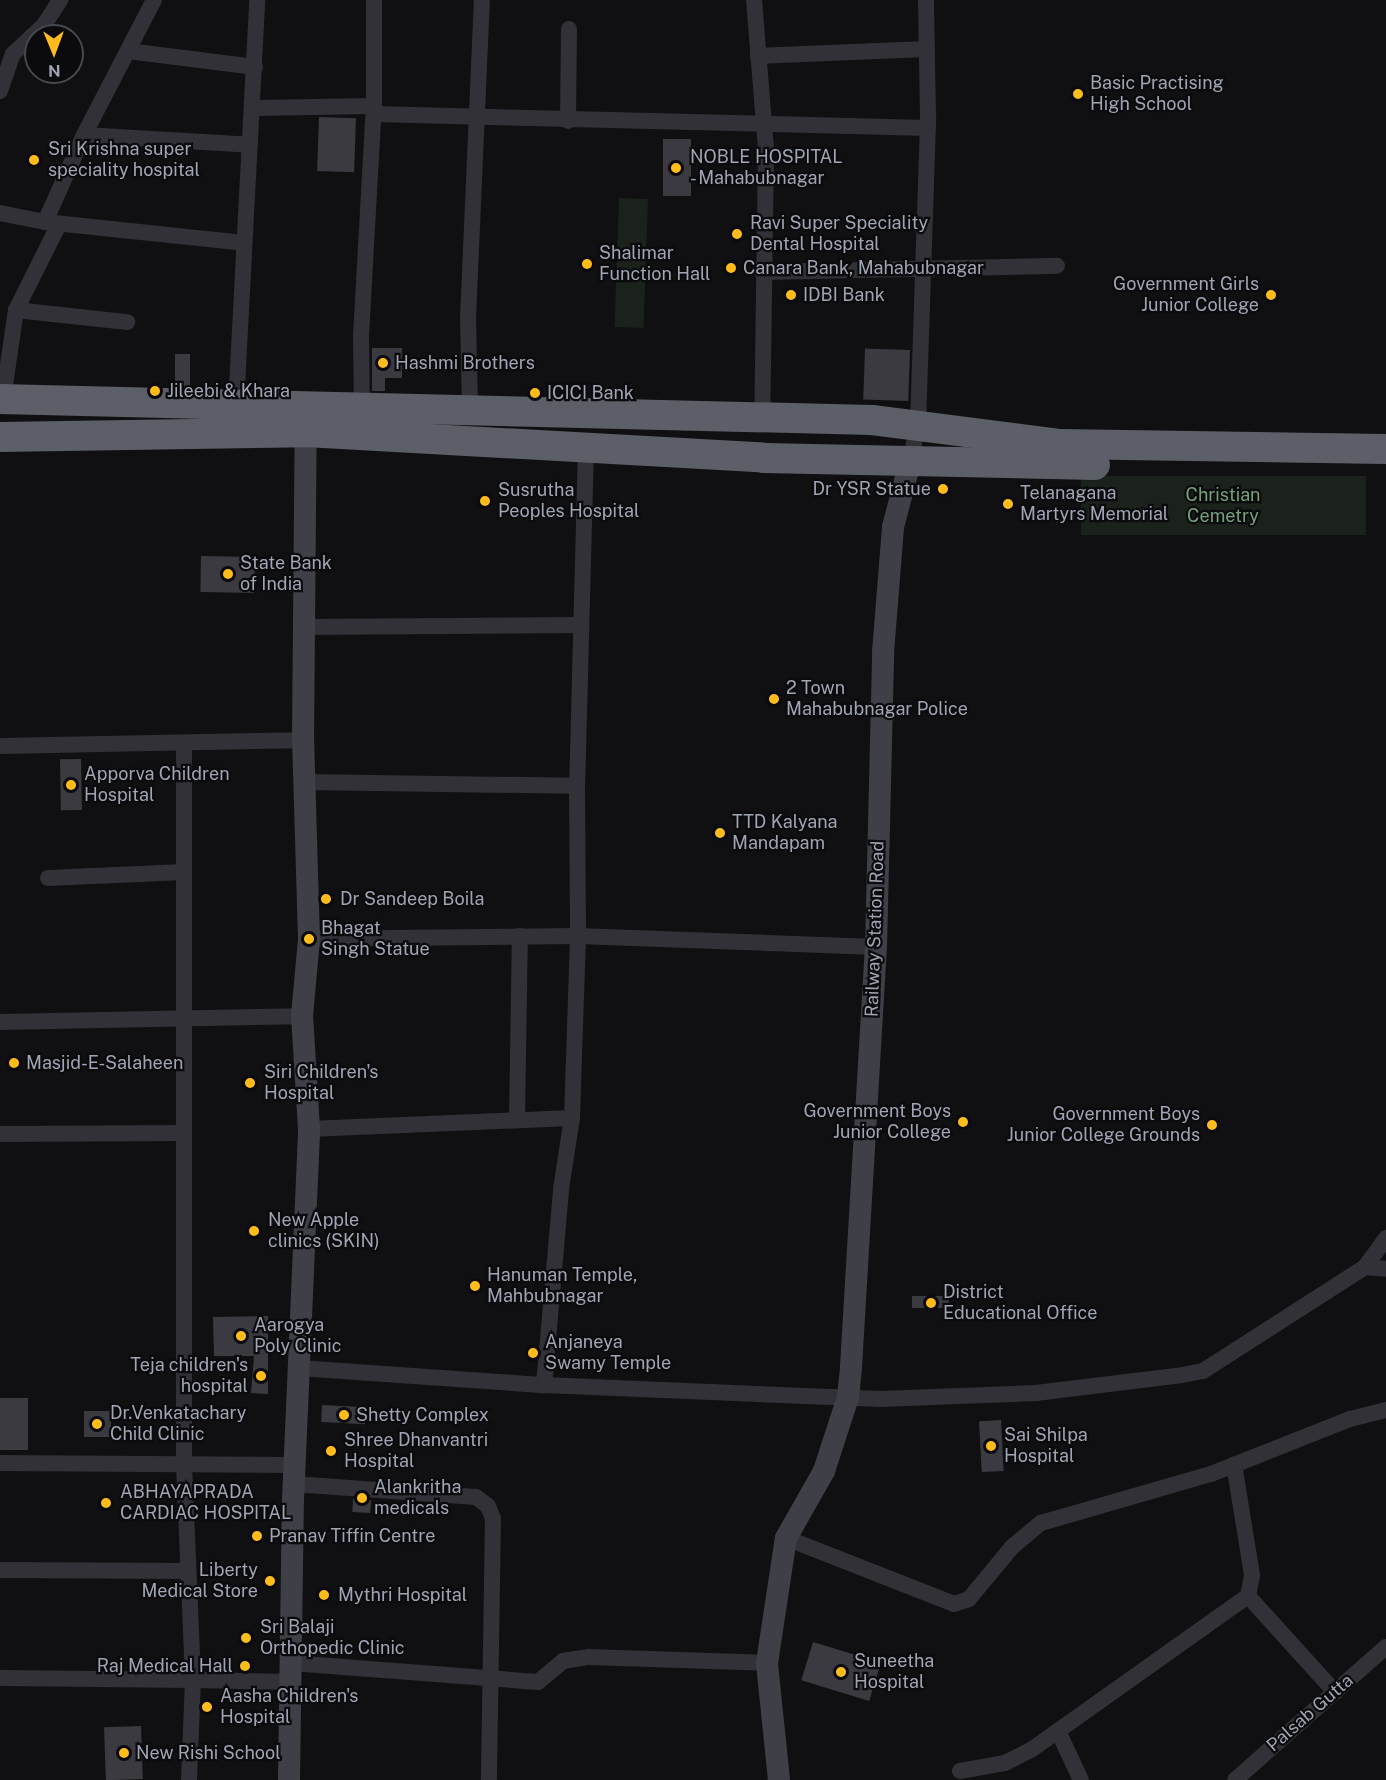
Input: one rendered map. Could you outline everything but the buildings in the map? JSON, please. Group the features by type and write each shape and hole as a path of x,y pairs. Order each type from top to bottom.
{"highway":[{"path":"2,399 236,406 306,418 586,447 910,462 1386,466"},
{"path":"0,437 306,418 362,409 470,410 918,425 1060,444 1386,449"}],"street":[{"path":"0,91 13,54 44,25 60,0"},
{"path":"2,399 16,310 52,223 84,135 154,0"},
{"path":"236,406 257,0"},
{"path":"362,409 361,336 374,110 374,0"},
{"path":"470,410 468,318 479,118 482,0"},
{"path":"754,0 764,126 762,420"},
{"path":"910,462 918,425 921,271 928,128 926,0"},
{"path":"568,121 569,29"},
{"path":"758,56 927,49"},
{"path":"128,51 255,67"},
{"path":"252,108 374,110 479,118 568,121 928,128"},
{"path":"84,135 250,145"},
{"path":"0,213 52,223 244,243"},
{"path":"762,272 921,271 1057,266"},
{"path":"16,310 127,322"},
{"path":"289,1780 294,1475 309,1128 302,1016 309,939 303,740 306,627 306,418"},
{"path":"544,1385 572,1118 578,936 577,786 580,626 586,447"},
{"name":"Railway Station Road","path":"786,1538 824,1471 848,1397 876,946 883,652 893,527 910,462"},
{"path":"306,627 580,626"},
{"path":"0,746 303,740"},
{"path":"184,743 183,1464 193,1680 189,1780"},
{"path":"304,782 577,786"},
{"path":"48,878 184,872"},
{"path":"517,1120 519,936"},
{"path":"309,939 578,936 876,946"},
{"path":"0,1022 302,1016"},
{"path":"309,1128 572,1118"},
{"path":"0,1134 183,1133"},
{"path":"299,1368 544,1385 848,1397 1036,1393 1203,1371 1365,1267 1386,1238"},
{"path":"1365,1267 1386,1269"},
{"path":"779,1780 767,1663 786,1538 954,1604 969,1599 1012,1547 1041,1523 1234,1464 1350,1419 1386,1410"},
{"path":"0,1463 183,1464 476,1497 488,1506 493,1519 487,1680 489,1780"},
{"path":"960,1771 1005,1764 1058,1731 1248,1596 1252,1575 1234,1464"},
{"path":"0,1570 188,1571"},
{"path":"1248,1596 1335,1692"},
{"name":"Palsab Gutta","path":"1235,1780 1386,1647"},
{"path":"0,1678 193,1680 291,1672 538,1682 563,1661 589,1657 767,1663"},
{"path":"1058,1731 1081,1780"}],"green space":[{"path":"619,198 648,199 643,328 614,327"},
{"name":"Christian Cemetry","path":"1081,476 1366,476 1366,535 1081,535"}],"place":[{"name":"Basic Practising High School","path":"1078,94"},
{"name":"Sri Krishna super speciality hospital","path":"34,160"},
{"name":"NOBLE HOSPITAL - Mahabubnagar","path":"676,168"},
{"name":"Ravi Super Speciality Dental Hospital","path":"737,234"},
{"name":"Shalimar Function Hall","path":"587,264"},
{"name":"Canara Bank, Mahabubnagar","path":"731,268"},
{"name":"IDBI Bank","path":"791,295"},
{"name":"Government Girls Junior College","path":"1271,295"},
{"name":"Hashmi Brothers","path":"383,363"},
{"name":"Jileebi & Khara","path":"155,391"},
{"name":"ICICI Bank","path":"535,393"},
{"name":"Dr YSR Statue","path":"943,489"},
{"name":"Susrutha Peoples Hospital","path":"485,501"},
{"name":"Telanagana Martyrs Memorial","path":"1008,504"},
{"name":"State Bank of India","path":"228,574"},
{"name":"2 Town Mahabubnagar Police","path":"774,699"},
{"name":"Apporva Children Hospital","path":"71,785"},
{"name":"TTD Kalyana Mandapam","path":"720,833"},
{"name":"Dr Sandeep Boila","path":"326,899"},
{"name":"Bhagat Singh Statue","path":"309,939"},
{"name":"Masjid-E-Salaheen","path":"14,1063"},
{"name":"Siri Children's Hospital","path":"250,1083"},
{"name":"Government Boys Junior College","path":"963,1122"},
{"name":"Government Boys Junior College Grounds","path":"1212,1125"},
{"name":"New Apple clinics (SKIN)","path":"254,1231"},
{"name":"Hanuman Temple, Mahbubnagar","path":"475,1286"},
{"name":"District Educational Office","path":"931,1303"},
{"name":"Aarogya Poly Clinic","path":"241,1336"},
{"name":"Anjaneya Swamy Temple","path":"533,1353"},
{"name":"Teja children's hospital","path":"261,1376"},
{"name":"Shetty Complex","path":"344,1415"},
{"name":"Dr.Venkatachary Child Clinic","path":"97,1424"},
{"name":"Sai Shilpa Hospital","path":"991,1446"},
{"name":"Shree Dhanvantri Hospital","path":"331,1451"},
{"name":"Alankritha medicals","path":"362,1498"},
{"name":"ABHAYAPRADA CARDIAC HOSPITAL","path":"106,1503"},
{"name":"Pranav Tiffin Centre","path":"257,1536"},
{"name":"Liberty Medical Store","path":"270,1581"},
{"name":"Mythri Hospital","path":"324,1595"},
{"name":"Sri Balaji Orthopedic Clinic","path":"246,1638"},
{"name":"Raj Medical Hall","path":"245,1666"},
{"name":"Suneetha Hospital","path":"841,1672"},
{"name":"Aasha Children's Hospital","path":"207,1707"},
{"name":"New Rishi School","path":"124,1753"}]}
